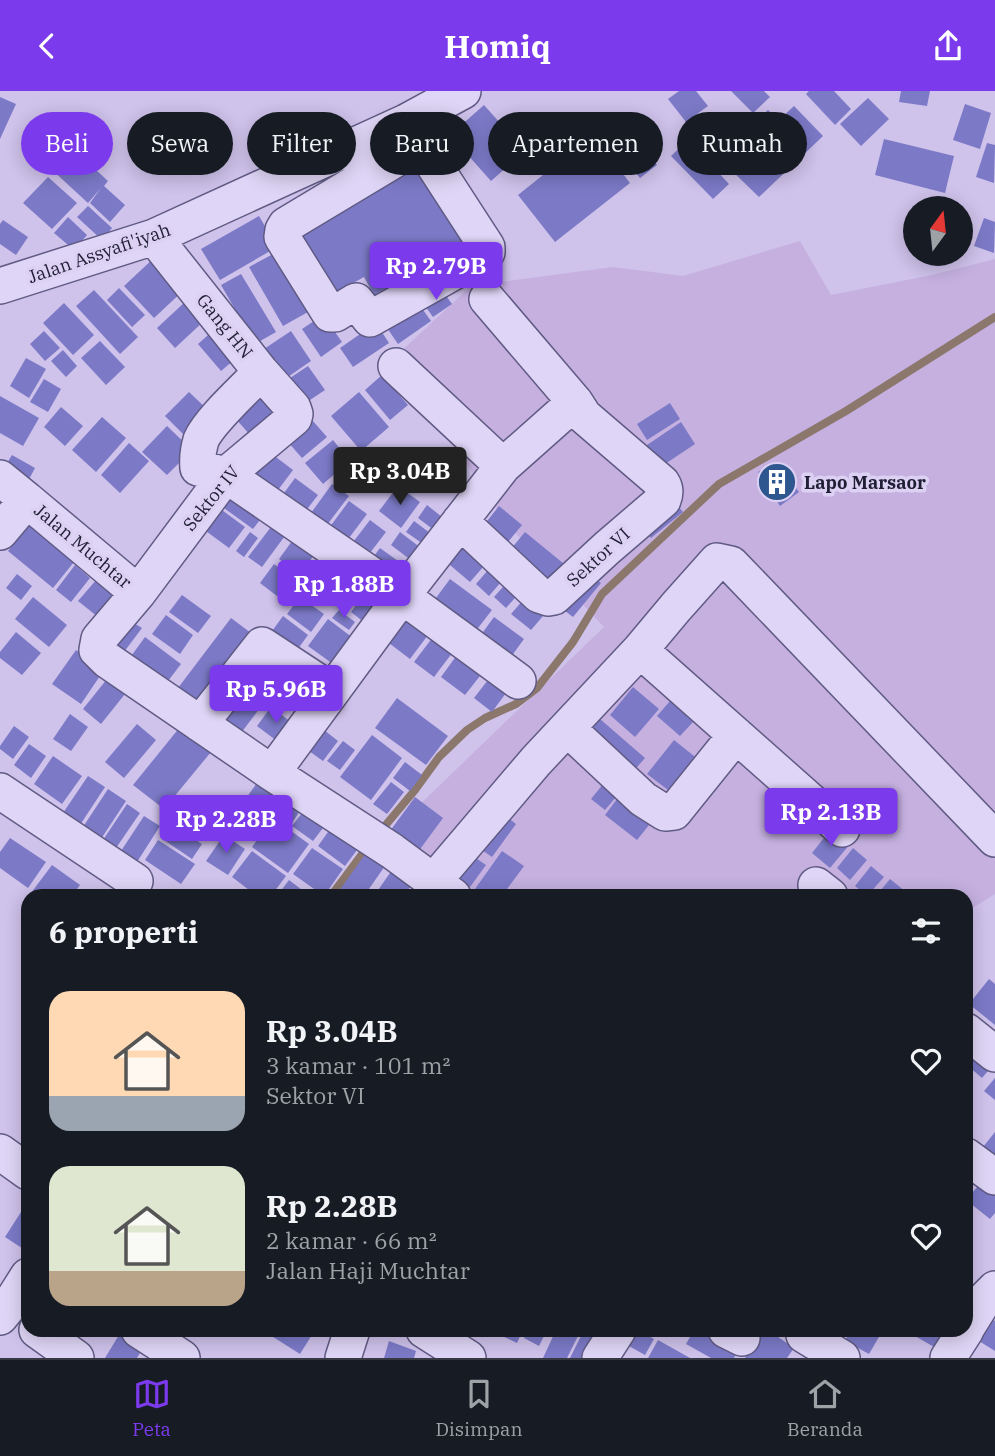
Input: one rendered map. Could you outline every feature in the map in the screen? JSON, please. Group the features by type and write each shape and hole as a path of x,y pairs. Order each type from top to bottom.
{"street":[{"name":"Jalan Assyafi'iyah","path":"438,112 463,91"},
{"path":"413,133 487,247 487,251 370,319 356,301 335,314 330,314 282,237 283,230 286,225 413,133"},
{"name":"Jalan Assyafi'iyah","path":"0,286 154,237 370,150"},
{"name":"Gang HN","path":"154,237 261,372 293,408 295,414"},
{"path":"272,773 402,596 503,466 575,402 487,299"},
{"path":"396,366 503,466"},
{"path":"261,372 202,437 197,455 198,468 226,475 402,596 518,681"},
{"name":"Sektor VI","path":"460,521 539,595 548,598 554,597 663,500 665,489 662,483 584,416 575,402"},
{"name":"Sektor IV","path":"200,724 107,660 97,650 99,639 138,593 226,475 295,414"},
{"name":"Jalan Muchtar","path":"0,478 138,593"},
{"name":"Jalan Muchtar","path":"0,532 27,500"},
{"path":"332,691 262,645 200,724 369,836 443,889 536,761 640,650 718,561 731,564 995,839"},
{"path":"640,650 842,829"},
{"path":"567,728 643,799 665,813 674,812 736,735"},
{"path":"0,791 135,881"},
{"path":"973,1037 995,1054"},
{"path":"0,1152 21,1167"},
{"path":"973,1161 995,1177"},
{"path":"15,1315 21,1297"},
{"path":"973,1321 991,1299"},
{"path":"46,1337 76,1358"},
{"path":"150,1337 181,1358"},
{"path":"343,1358 350,1337"},
{"path":"435,1337 468,1358"},
{"path":"600,1358 614,1337"},
{"path":"807,1337 842,1358"},
{"path":"948,1358 962,1337"}],"shaded area":[{"path":"800,241 831,295 973,266 995,259 995,894 973,908 973,889 454,889 387,836 604,627 507,524 395,357 471,286 613,267 683,276"}],"building":[{"path":"679,91 696,91 708,106 700,112 678,112 668,99"},
{"path":"731,91 764,91 770,97 752,112"},
{"path":"809,91 834,91 851,109 835,125 806,94"},
{"path":"901,91 930,91 927,106 899,102"},
{"path":"0,97 16,104 0,139"},
{"path":"868,98 889,119 861,146 840,124"},
{"path":"965,104 991,113 980,149 953,140"},
{"path":"484,105 490,112 488,112 488,175 498,175 491,181 474,162 474,114"},
{"path":"794,106 800,112 788,112"},
{"path":"807,119 823,136 807,151"},
{"path":"884,139 954,156 945,193 875,175"},
{"path":"987,143 995,145 994,183 976,177"},
{"path":"677,150 677,162 671,156"},
{"path":"58,175 101,175 108,181 104,186 125,205 110,222 90,203 101,188 88,203"},
{"path":"402,175 435,175 454,227 466,249 424,272 412,250 404,255 414,273 374,295 364,277 330,296 296,234"},
{"path":"543,175 624,175 630,183 555,242 518,195"},
{"path":"690,175 721,175 729,184 713,199"},
{"path":"736,175 782,175 759,197"},
{"path":"48,177 77,203 52,229 23,203"},
{"path":"88,206 112,228 102,240 77,217"},
{"path":"259,216 277,247 220,280 201,249"},
{"path":"68,217 87,235 74,250 54,233"},
{"path":"984,218 995,222 994,253 974,246"},
{"path":"3,220 28,237 16,255 0,244 0,224"},
{"path":"275,253 308,312 283,326 249,267"},
{"path":"155,257 185,289 154,318 124,286"},
{"path":"241,274 276,332 255,344 221,285"},
{"path":"440,287 452,304 433,317 420,299"},
{"path":"119,288 145,315 132,327 107,300"},
{"path":"94,290 138,337 120,354 76,306"},
{"path":"416,300 431,321 398,344 383,322"},
{"path":"186,301 204,321 175,348 157,328"},
{"path":"64,303 94,335 73,355 43,323"},
{"path":"323,315 342,342 321,357 302,329"},
{"path":"376,323 389,343 353,367 340,348"},
{"path":"216,328 240,355 221,371 198,344"},
{"path":"44,331 60,348 45,361 30,344"},
{"path":"291,331 311,361 282,381 261,351"},
{"path":"100,341 125,367 106,385 81,358"},
{"path":"63,350 77,366 66,377 51,361"},
{"path":"26,358 46,369 29,398 10,386"},
{"path":"308,366 325,390 307,402 290,378"},
{"path":"382,375 408,405 390,420 365,390"},
{"path":"44,379 61,389 48,412 30,402"},
{"path":"258,382 282,409 251,436 227,409"},
{"path":"189,392 209,411 185,436 165,416"},
{"path":"359,392 389,427 361,451 331,416"},
{"path":"0,396 39,418 23,446 0,433"},
{"path":"670,403 680,419 647,440 637,424"},
{"path":"61,407 83,426 65,446 44,427"},
{"path":"102,417 126,438 96,472 72,450"},
{"path":"312,420 327,437 302,458 287,441"},
{"path":"681,422 695,444 662,466 647,445"},
{"path":"167,426 192,450 167,475 142,452"},
{"path":"333,440 350,461 323,484 305,463"},
{"path":"129,443 149,461 120,493 101,475"},
{"path":"264,448 293,470 272,498 242,476"},
{"path":"12,455 35,468 28,481 4,468"},
{"name":"Lapo Marsaor","path":"775,462 799,492 780,506 758,472"},
{"path":"295,478 318,495 298,521 276,504"},
{"path":"232,483 268,509 253,529 217,503"},
{"path":"332,484 349,496 327,525 311,513"},
{"path":"398,486 420,502 401,528 379,511"},
{"path":"670,497 683,512 651,538 637,523"},
{"path":"349,501 367,514 346,542 329,528"},
{"path":"215,505 245,527 229,548 199,526"},
{"path":"427,505 447,521 438,533 418,518"},
{"path":"499,506 522,525 503,548 480,530"},
{"path":"277,519 290,529 262,567 248,557"},
{"path":"370,520 386,532 363,562 347,550"},
{"path":"414,521 434,536 426,546 406,532"},
{"path":"30,525 74,562 53,588 8,551"},
{"path":"250,532 258,538 244,557 236,551"},
{"path":"400,532 421,548 412,561 391,545"},
{"path":"525,532 569,568 549,591 505,556"},
{"path":"465,536 491,558 470,582 444,560"},
{"path":"295,537 316,552 300,575 279,559"},
{"path":"380,548 409,569 394,590 365,568"},
{"path":"494,563 507,575 489,596 476,584"},
{"path":"274,564 291,577 277,596 260,583"},
{"path":"75,565 90,578 71,602 56,590"},
{"path":"584,570 601,583 573,617 556,604"},
{"path":"349,571 367,584 346,612 328,598"},
{"path":"17,574 32,586 21,600 6,588"},
{"path":"511,578 523,589 506,608 494,597"},
{"path":"97,579 116,595 98,617 78,601"},
{"path":"450,579 492,610 471,637 430,606"},
{"path":"369,588 383,599 365,623 351,612"},
{"path":"530,592 549,609 531,630 511,614"},
{"path":"182,595 211,616 198,633 169,612"},
{"path":"33,597 67,625 49,647 15,619"},
{"path":"300,597 324,614 311,632 287,614"},
{"path":"405,605 434,627 410,659 381,637"},
{"path":"339,610 355,622 349,630 332,618"},
{"path":"166,615 193,635 180,654 152,634"},
{"path":"283,616 308,635 292,657 267,638"},
{"path":"494,617 524,639 505,665 475,643"},
{"path":"231,618 259,639 207,710 178,688"},
{"path":"328,619 353,638 333,664 308,646"},
{"path":"129,620 142,628 124,652 112,643"},
{"path":"439,629 459,644 434,677 414,662"},
{"path":"16,632 41,653 22,675 0,658 0,652"},
{"path":"145,637 181,664 165,685 129,659"},
{"path":"462,648 487,667 465,695 441,677"},
{"path":"76,650 104,670 81,704 52,684"},
{"path":"263,652 288,671 241,733 216,715"},
{"path":"111,674 129,689 101,724 83,709"},
{"path":"294,674 320,693 305,713 279,694"},
{"path":"491,676 509,689 492,712 474,698"},
{"path":"633,687 659,709 635,737 610,715"},
{"path":"397,698 448,736 426,765 375,728"},
{"path":"670,701 693,722 680,736 657,716"},
{"path":"271,707 295,725 281,744 257,726"},
{"path":"70,714 88,727 71,751 53,739"},
{"path":"600,719 645,758 632,773 587,733"},
{"path":"137,724 156,740 124,778 105,762"},
{"path":"14,726 29,737 13,759 0,749 0,746"},
{"path":"180,727 211,752 164,809 133,785"},
{"path":"324,730 338,741 323,761 309,751"},
{"path":"372,735 402,758 371,800 340,777"},
{"path":"674,740 699,760 672,793 647,774"},
{"path":"343,741 355,750 340,770 327,761"},
{"path":"29,744 46,756 31,778 14,765"},
{"path":"53,756 82,776 62,804 34,784"},
{"path":"405,762 422,775 410,791 393,778"},
{"path":"88,776 105,787 80,825 63,813"},
{"path":"261,777 278,790 263,809 247,797"},
{"path":"608,778 622,790 605,810 591,799"},
{"path":"391,782 404,792 387,814 373,804"},
{"path":"108,789 126,801 101,839 83,827"},
{"path":"284,793 303,807 291,824 272,810"},
{"path":"415,797 443,818 418,852 390,831"},
{"path":"617,799 649,825 637,840 605,815"},
{"path":"127,804 140,813 116,848 103,840"},
{"path":"243,804 265,821 251,840 229,823"},
{"path":"305,809 326,824 313,841 292,826"},
{"path":"503,814 516,824 492,857 479,848"},
{"path":"144,816 160,826 137,862 121,851"},
{"path":"273,818 309,844 288,873 252,847"},
{"path":"333,825 360,846 345,866 318,846"},
{"path":"174,826 202,844 192,859 164,840"},
{"path":"831,829 850,844 830,868 812,853"},
{"path":"224,835 245,849 228,875 206,861"},
{"path":"10,838 46,862 28,888 0,868 0,852"},
{"path":"158,840 195,864 181,884 145,860"},
{"path":"312,848 343,869 329,889 314,889 293,874"},
{"path":"853,848 867,860 850,880 837,868"},
{"path":"252,851 286,876 276,889 248,889 232,877"},
{"path":"502,851 524,866 507,889 475,889"},
{"path":"467,852 486,865 470,887 451,874"},
{"path":"366,853 385,866 369,889 340,889"},
{"path":"52,865 80,885 77,889 34,889"},
{"path":"871,866 884,877 873,889 859,889 855,886"},
{"path":"392,870 412,884 409,889 379,889"},
{"path":"890,879 902,889 882,889"},
{"path":"289,880 301,889 282,889"},
{"path":"989,979 995,984 995,1025 973,1007 973,999"},
{"path":"979,1052 994,1064 982,1078 973,1070 973,1060"},
{"path":"995,1078 995,1100 984,1091"},
{"path":"995,1132 995,1165 979,1152"},
{"path":"984,1179 995,1187 995,1213 990,1219 973,1206 973,1192"},
{"path":"21,1212 21,1247 5,1237"},
{"path":"992,1319 995,1321 995,1351 979,1341"},
{"path":"118,1337 134,1337 145,1344 137,1358 105,1358"},
{"path":"273,1337 311,1337 300,1354"},
{"path":"505,1337 520,1337 517,1343"},
{"path":"524,1337 544,1337 539,1346"},
{"path":"553,1337 578,1337 567,1358 543,1358"},
{"path":"580,1337 604,1337 593,1358 570,1358"},
{"path":"622,1337 654,1339 645,1355 620,1341"},
{"path":"690,1337 725,1337 741,1346 734,1358 711,1358 686,1344"},
{"path":"759,1337 778,1337 794,1348 787,1358 745,1358"},
{"path":"847,1337 879,1337 869,1354 845,1341"},
{"path":"917,1337 948,1337 941,1351"},
{"path":"658,1340 690,1358 648,1358"},
{"path":"389,1341 416,1351 414,1358 384,1358"}],"waterway":[{"path":"379,833 439,757 467,730 485,718 516,704 537,688 573,642 602,594 719,484 846,411 995,317"},
{"path":"336,889 369,845"}],"place":[{"name":"Lapo Marsaor","path":"777,482"}]}
